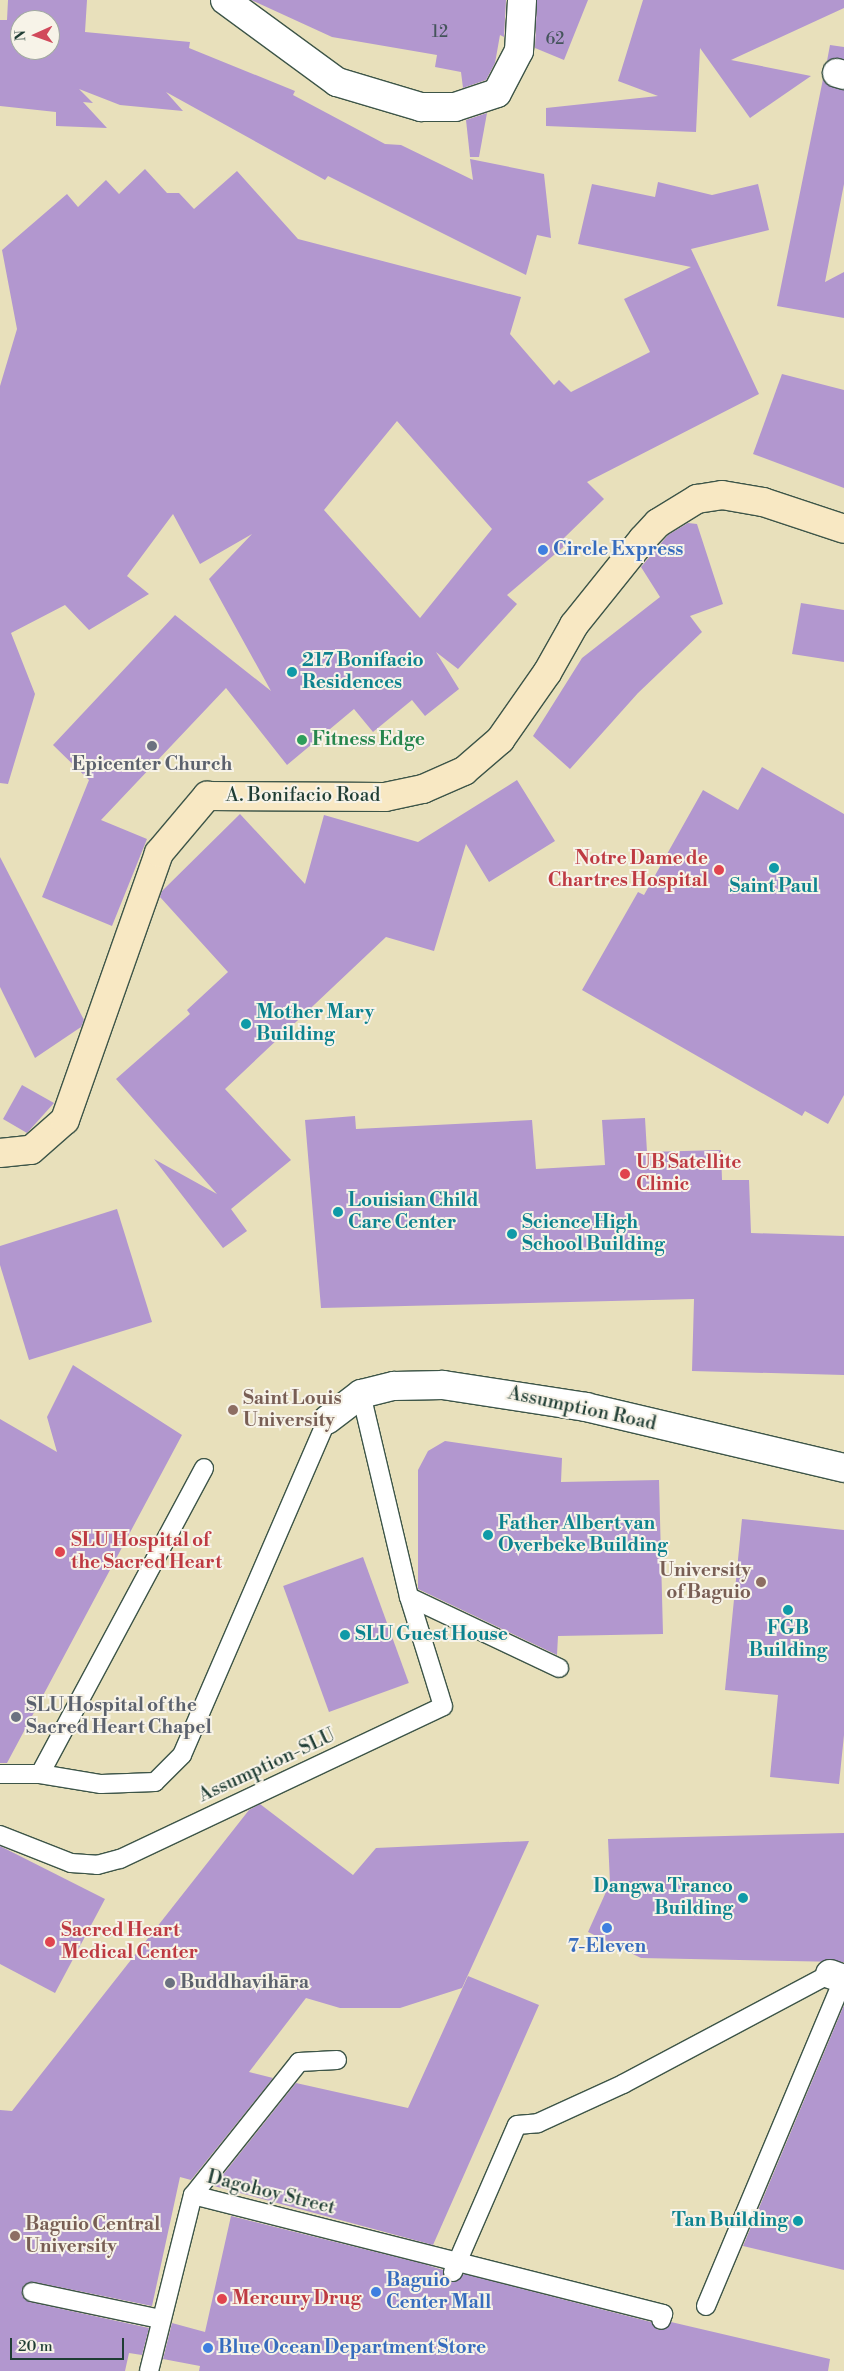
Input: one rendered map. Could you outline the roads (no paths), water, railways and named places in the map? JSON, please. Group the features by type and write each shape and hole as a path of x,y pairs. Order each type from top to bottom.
{"main road":[{"name":"A. Bonifacio Road","path":"0,1154 31,1150 65,1120 159,853 207,796 385,797 423,790 464,771 500,740 547,673 574,625 643,539 658,523 697,499 722,495 763,502 844,529"}],"street":[{"path":"225,0 337,82 421,107 455,107 497,93 520,51 522,0"},
{"name":"Assumption Road","path":"327,1420 361,1394 394,1386 499,1391 844,1468"}],"lane":[{"name":"Assumption-SLU","path":"0,1835 71,1863 96,1865 120,1859 443,1706 410,1597 361,1394"},
{"path":"0,1774 40,1774 101,1784 155,1782 182,1755 327,1420"},
{"path":"40,1774 204,1468"},
{"path":"410,1597 559,1668"},
{"path":"455,2268 517,2125 538,2123 623,2084 839,1977"},
{"path":"706,2306 839,1977"},
{"path":"193,2195 299,2062 337,2060"},
{"name":"Dagohoy Street","path":"149,2371 160,2319 193,2195 455,2268 663,2314 662,2320"},
{"path":"32,2292 160,2319"}],"place":[{"name":"Circle Express","path":"543,550"},
{"name":"217 Bonifacio Residences","path":"292,672"},
{"name":"Fitness Edge","path":"302,740"},
{"name":"Epicenter Church","path":"152,746"},
{"name":"Saint Paul","path":"774,868"},
{"name":"Notre Dame de Chartres Hospital","path":"719,870"},
{"name":"Mother Mary Building","path":"246,1024"},
{"name":"UB Satellite Clinic","path":"625,1174"},
{"name":"Louisian Child Care Center","path":"338,1212"},
{"name":"Science High School Building","path":"512,1234"},
{"name":"Saint Louis University","path":"233,1410"},
{"name":"Father Albert van Overbeke Building","path":"488,1535"},
{"name":"SLU Hospital of the Sacred Heart","path":"60,1552"},
{"name":"University of Baguio","path":"761,1582"},
{"name":"FGB Building","path":"788,1610"},
{"name":"SLU Guest House","path":"345,1635"},
{"name":"SLU Hospital of the Sacred Heart Chapel","path":"16,1717"},
{"name":"Dangwa Tranco Building","path":"743,1898"},
{"name":"7-Eleven","path":"607,1928"},
{"name":"Sacred Heart Medical Center","path":"50,1942"},
{"name":"Buddhavihāra","path":"170,1983"},
{"name":"Tan Building","path":"798,2221"},
{"name":"Baguio Central University","path":"15,2236"},
{"name":"Baguio Center Mall","path":"376,2292"},
{"name":"Mercury Drug","path":"222,2299"},
{"name":"Blue Ocean Department Store","path":"208,2348"}]}
